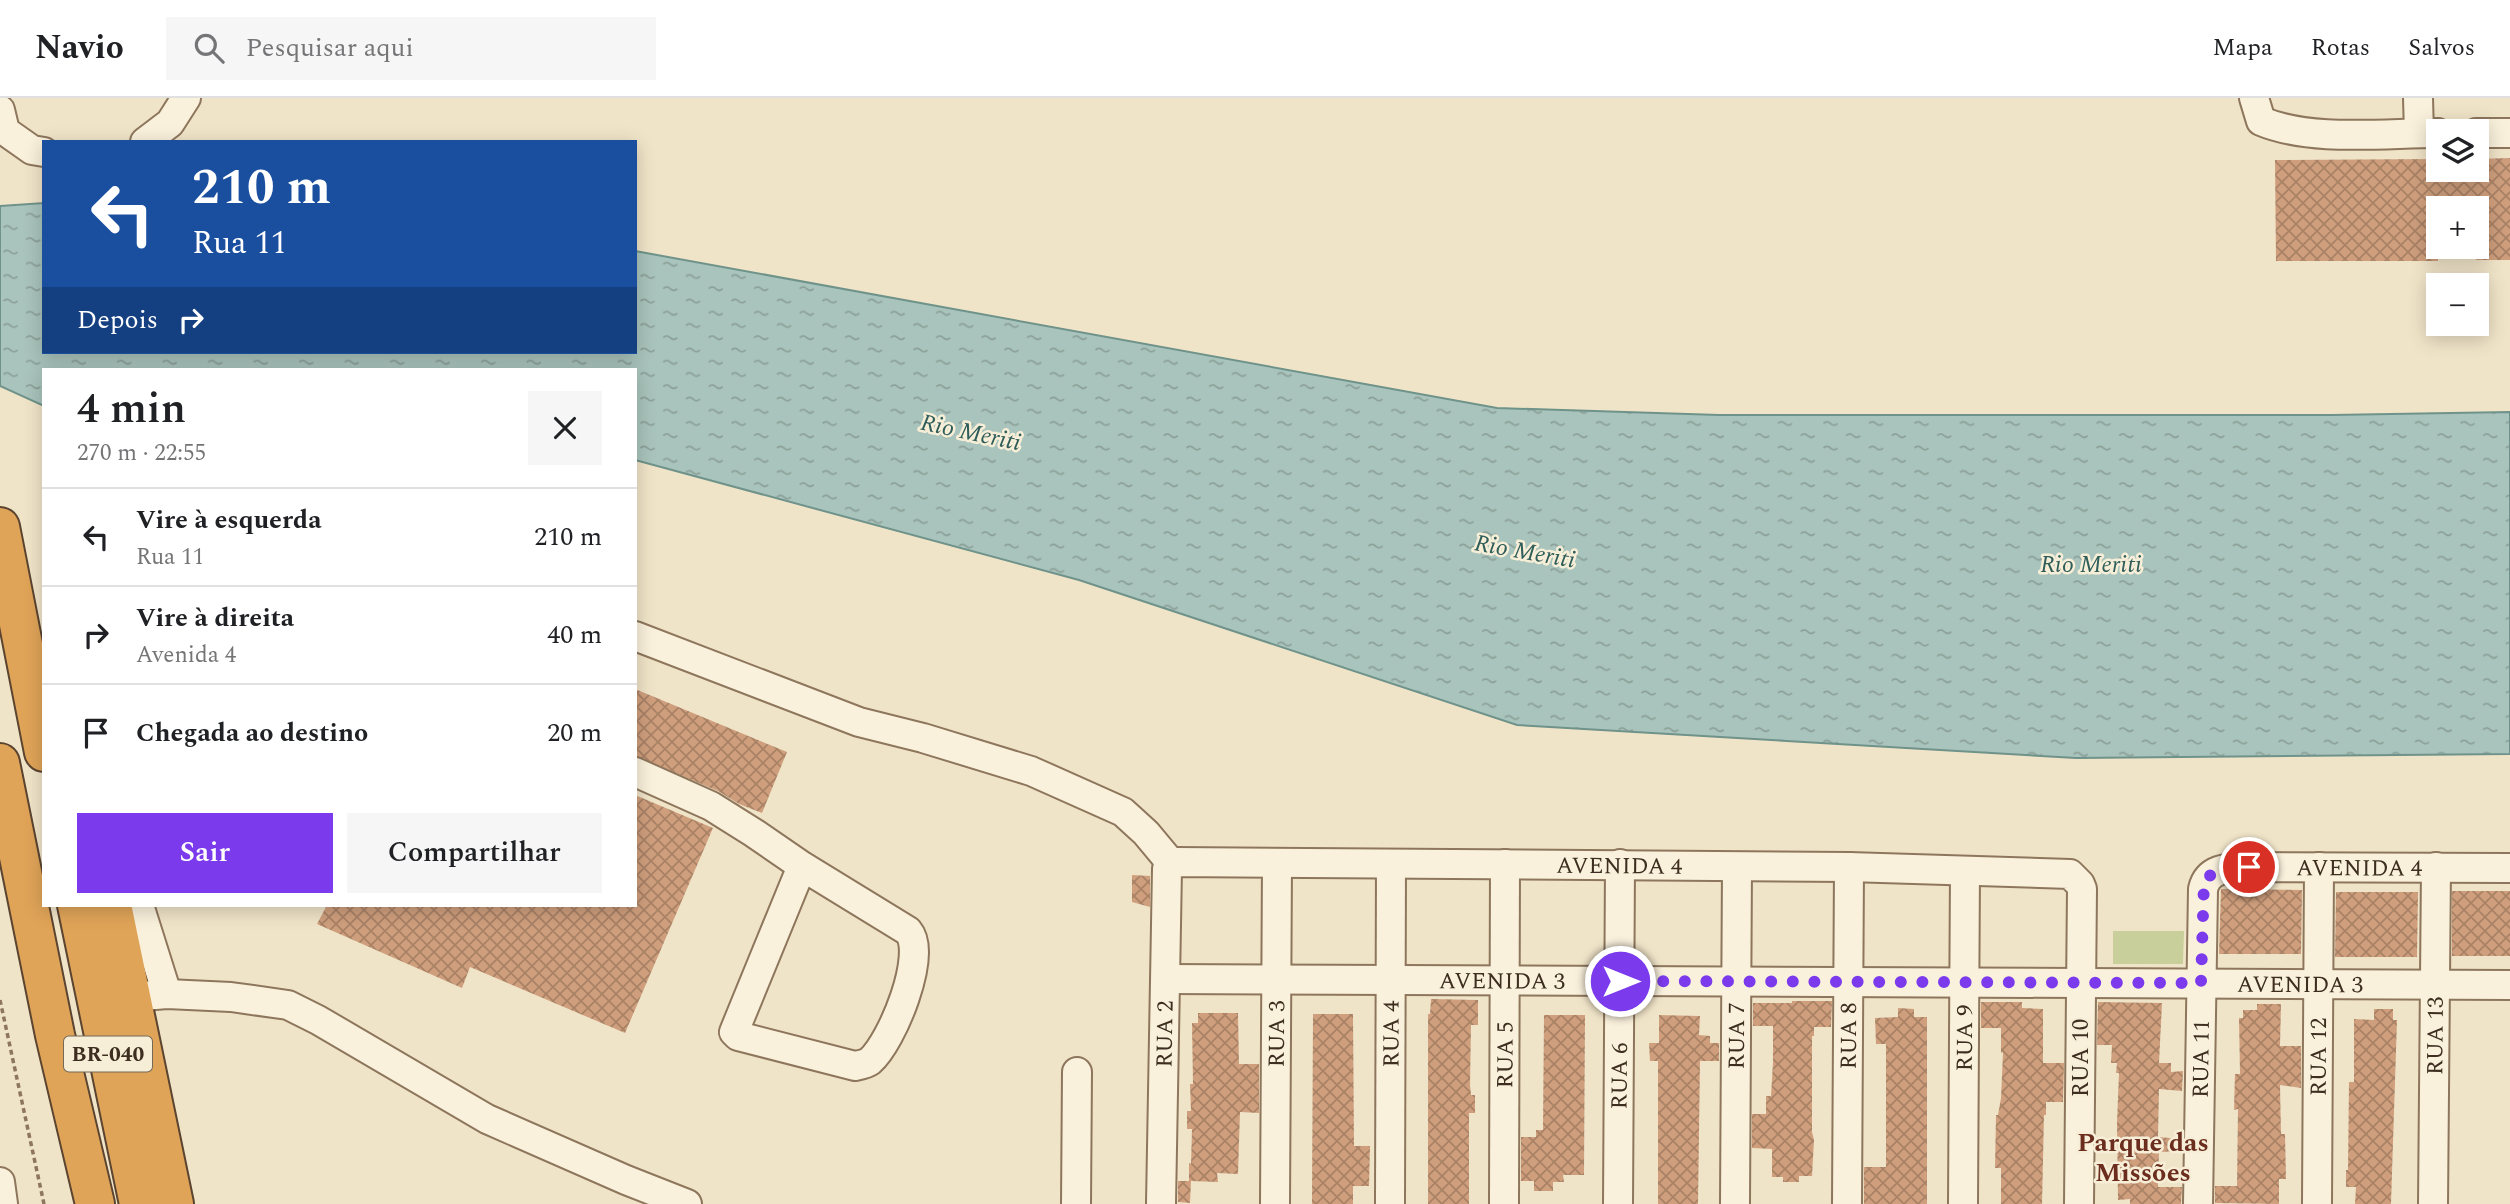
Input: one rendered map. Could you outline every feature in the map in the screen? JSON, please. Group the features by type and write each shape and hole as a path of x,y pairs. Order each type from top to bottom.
{"highway":[{"path":"0,512 16,554 42,641"},
{"path":"0,527 42,742"},
{"name":"BR-040","path":"0,763 39,957 95,1204"},
{"path":"0,871 39,957"},
{"name":"BR-040","path":"77,907 139,1204"},
{"path":"113,907 149,995 162,1140 174,1204"},
{"path":"78,1137 78,1204"},
{"path":"162,1140 182,1204"}],"street":[{"path":"148,140 170,123 186,98"},
{"path":"2253,98 2261,121 2279,129 2333,134 2426,133"},
{"path":"2418,98 2426,126"},
{"path":"0,110 5,131 32,150 42,152"},
{"path":"2489,133 2510,133"},
{"path":"637,637 859,722 923,738 1031,771 1122,812 1146,833 1170,863"},
{"path":"637,773 711,806 908,931 915,942 904,1001 893,1029 870,1060 863,1065 855,1066 764,1043 738,1036 734,1032 802,866"},
{"name":"AVENIDA 4","path":"1170,863 1620,864 2070,874"},
{"name":"RUA 2","path":"1161,1204 1167,869 1170,863"},
{"name":"RUA 3","path":"1275,1204 1277,864"},
{"name":"RUA 4","path":"1390,1204 1391,864"},
{"name":"RUA 5","path":"1504,1204 1505,864"},
{"name":"RUA 6","path":"1618,1204 1620,864"},
{"name":"RUA 7","path":"1735,1204 1737,867"},
{"name":"RUA 8","path":"1847,1204 1849,867"},
{"name":"RUA 12","path":"2317,1204 2319,867"},
{"name":"RUA 13","path":"2433,1204 2436,867"},
{"name":"AVENIDA 4","path":"2210,875 2227,868 2510,868"},
{"name":"RUA 9","path":"1963,1204 1965,871"},
{"name":"RUA 10","path":"2070,874 2082,889 2079,1204"},
{"name":"RUA 11","path":"2198,1204 2203,889 2204,881 2210,875"},
{"path":"139,907 149,995 231,997 288,1005 487,1119 626,1192 687,1204"},
{"name":"AVENIDA 3","path":"1166,979 2510,985"},
{"path":"1076,1204 1077,1072"},
{"path":"0,1182 3,1204"}],"path":[{"path":"0,1000 44,1204"}],"green space":[{"path":"2113,931 2184,931 2183,964 2113,964"}],"water":[{"name":"Rio Meriti","path":"42,203 42,354 637,354 637,251 1497,408 1719,415 2332,415 2510,412 2510,754 2076,758 1517,725 1079,580 637,461 637,368 42,368 42,405 0,386 0,206"}],"building":[{"path":"2510,158 2510,260 2476,260 2489,259 2489,196 2426,196 2426,259 2438,261 2276,261 2275,160 2426,159 2426,182 2489,182 2489,159"},
{"path":"637,690 787,752 762,813 739,804 718,791 637,757"},
{"path":"637,796 713,828 625,1033 470,967 462,988 317,924 326,907 637,907"},
{"path":"1132,875 1150,876 1150,907 1132,902"},
{"path":"2221,889 2302,890 2301,954 2219,954"},
{"path":"2452,891 2510,891 2510,956 2452,956"},
{"path":"2336,892 2418,892 2417,957 2335,957"},
{"path":"1431,999 1478,1000 1478,1025 1471,1025 1470,1085 1471,1095 1475,1095 1475,1113 1469,1113 1469,1204 1428,1204 1428,1014"},
{"path":"1832,1001 1831,1027 1814,1027 1812,1036 1812,1176 1799,1176 1799,1182 1783,1182 1783,1177 1772,1177 1772,1149 1752,1148 1752,1114 1766,1114 1766,1096 1771,1096 1773,1062 1773,1026 1753,1026 1753,1003"},
{"path":"1981,1002 2022,1002 2022,1008 2043,1009 2043,1063 2064,1063 2063,1102 2046,1102 2042,1204 2001,1204 2001,1168 1995,1168 1996,1115 2001,1098 2003,1052 2001,1053 2001,1028 1981,1028"},
{"path":"2098,1002 2162,1003 2159,1063 2171,1063 2171,1072 2183,1071 2182,1091 2159,1089 2158,1137 2182,1139 2182,1151 2159,1152 2158,1187 2182,1187 2181,1204 2130,1204 2130,1199 2118,1200 2119,1073 2116,1073 2117,1063 2111,1063 2112,1045 2097,1045"},
{"path":"2257,1004 2281,1004 2280,1046 2301,1046 2301,1088 2280,1085 2281,1134 2285,1134 2286,1179 2279,1179 2279,1204 2215,1203 2215,1186 2237,1186 2238,1109 2234,1110 2235,1074 2240,1074 2239,1018 2243,1018 2243,1010 2257,1010"},
{"path":"1898,1008 1914,1009 1914,1017 1927,1017 1927,1204 1864,1204 1864,1167 1886,1167 1886,1044 1876,1044 1875,1018 1898,1017"},
{"path":"2374,1009 2393,1009 2393,1020 2397,1020 2391,1204 2355,1204 2356,1187 2346,1187 2349,1082 2354,1082 2354,1019 2374,1020"},
{"path":"1198,1013 1238,1013 1239,1064 1259,1064 1259,1113 1240,1112 1238,1174 1217,1173 1218,1182 1191,1181 1190,1203 1178,1202 1178,1181 1189,1181 1192,1129 1187,1129 1187,1111 1191,1111 1190,1084 1193,1084 1192,1023 1198,1023"},
{"path":"1313,1014 1353,1014 1354,1146 1370,1146 1369,1186 1353,1186 1353,1204 1312,1204"},
{"path":"1544,1015 1585,1015 1584,1175 1563,1175 1564,1182 1553,1182 1553,1191 1534,1191 1534,1181 1521,1181 1521,1137 1536,1137 1536,1130 1543,1130"},
{"path":"1659,1015 1700,1016 1699,1035 1710,1036 1710,1043 1719,1043 1719,1061 1700,1061 1698,1204 1658,1204 1658,1061 1650,1061 1649,1043 1659,1043"}],"district":[{"name":"Parque das Missões","path":"2143,1157"}],"route":[{"path":"1620,981 2201,983 2204,881 2216,871 2249,867"}]}
